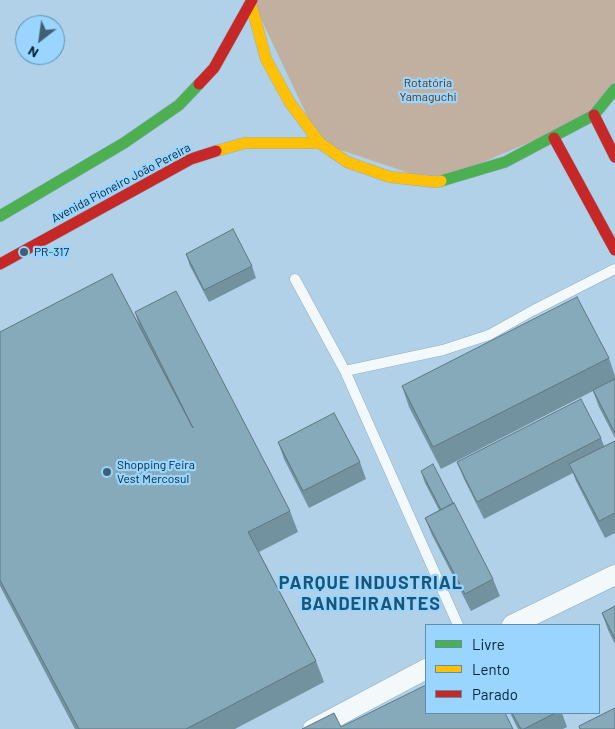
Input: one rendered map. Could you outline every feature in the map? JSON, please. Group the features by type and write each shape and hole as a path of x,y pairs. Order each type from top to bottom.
{"main road":[{"path":"251,2 266,59 290,103 320,143 347,162 390,177 436,182 505,162 554,138 594,115 615,89"},
{"path":"0,216 124,143 179,105 214,68 251,2"},
{"path":"594,115 615,157"},
{"path":"554,138 615,250"},
{"name":"Avenida Pioneiro João Pereira","path":"0,264 191,159 245,144 320,143"}],"street":[{"path":"514,624 615,576"},
{"path":"313,729 425,670"}],"lane":[{"path":"345,371 443,350 489,335 615,269"},
{"path":"295,279 345,371 458,624"}],"green space":[{"name":"Rotatória Yamaguchi","path":"252,0 615,0 615,89 594,115 436,182 320,143"}],"building":[{"path":"233,229 252,266 204,290 186,254"},
{"name":"Shopping Feira Vest Mercosul","path":"112,274 193,428 135,312 176,291 290,511 248,532 316,661 186,729 79,729 0,580 0,332"},
{"path":"577,297 609,358 433,447 402,386"},
{"path":"615,379 615,433 593,390"},
{"path":"581,399 601,438 477,502 457,462"},
{"path":"334,413 360,462 303,491 278,442"},
{"path":"615,441 615,513 599,521 569,464"},
{"path":"433,464 453,503 441,510 421,471"},
{"path":"454,503 493,579 465,594 425,518"},
{"path":"615,606 615,639 602,613"},
{"path":"425,685 425,714 506,714 513,729 302,729 334,713 341,727"},
{"path":"615,708 615,729 580,729 579,726"},
{"path":"513,714 553,714 524,729 521,729"}],"traffic: fast":[{"path":"0,216 124,143 179,105 199,84"},
{"path":"441,181 505,162 594,115 615,89"}],"traffic: slow":[{"path":"251,4 266,59 290,103 320,143 347,162 390,177 441,181"},
{"path":"216,151 245,143 320,143"}],"traffic: jam":[{"path":"199,84 214,68 252,0"},
{"path":"594,115 615,157"},
{"path":"554,138 615,250"},
{"path":"0,264 191,159 216,151"}],"place":[{"name":"PR-317","path":"24,252"},
{"name":"Shopping Feira Vest Mercosul","path":"107,472"}],"district":[{"name":"PARQUE INDUSTRIAL BANDEIRANTES","path":"371,593"}]}
